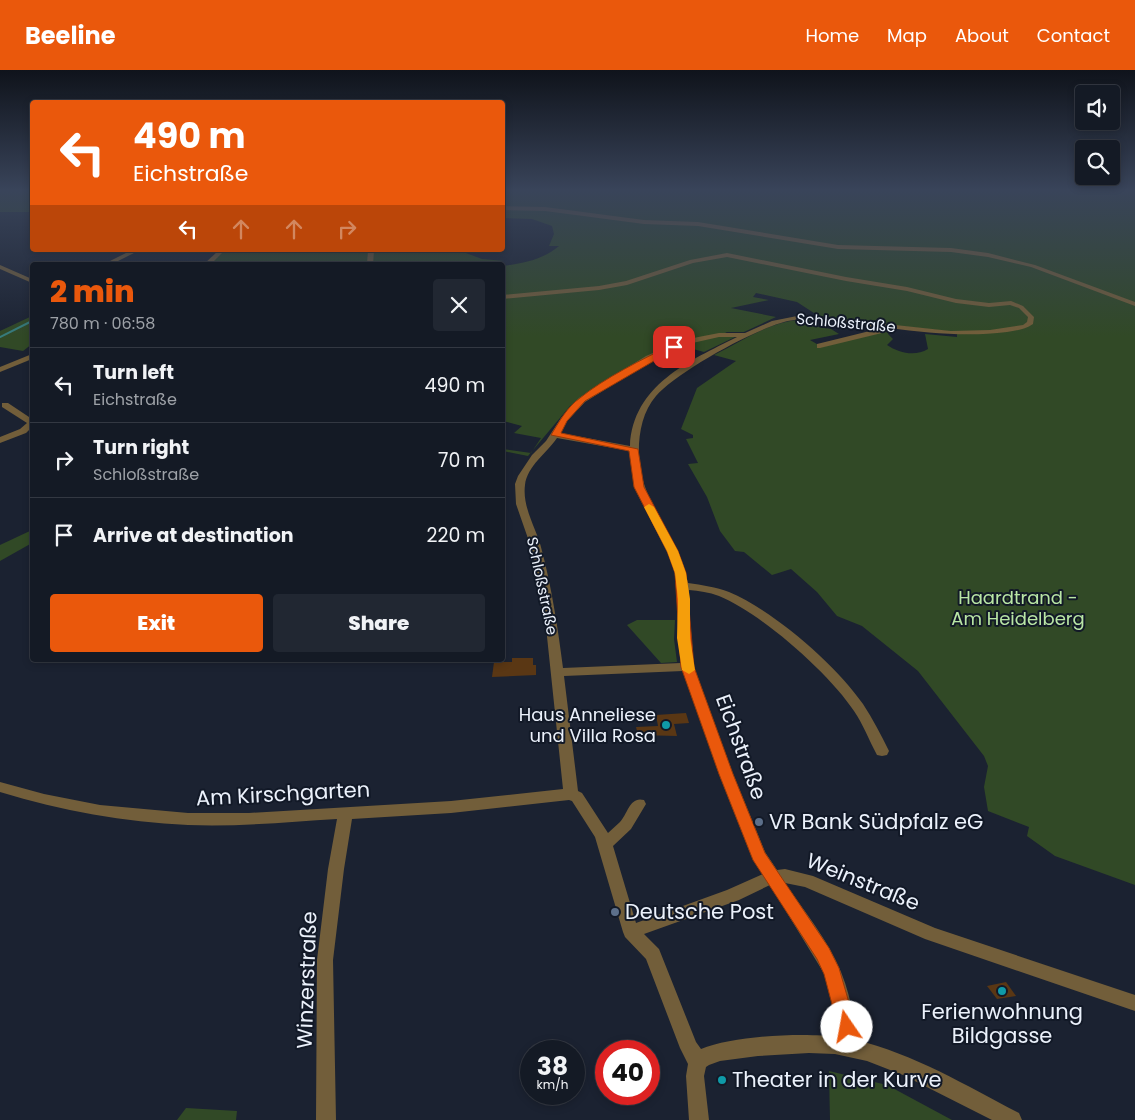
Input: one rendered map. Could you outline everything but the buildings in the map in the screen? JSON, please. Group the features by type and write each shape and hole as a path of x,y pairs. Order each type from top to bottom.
{"street":[{"path":"777,239 838,247 951,250 988,254 1033,266 1135,304"},
{"path":"111,262 133,252"},
{"path":"209,262 220,252"},
{"name":"Schloßstraße","path":"505,297 600,288 627,282 692,261 727,255 846,280 907,289 956,301 989,305 1011,303 1025,310 1031,320 1029,325 1020,328 965,334 794,317 780,320 747,336 719,335 686,342 649,358 582,400 564,420 556,435 526,469 520,484 523,514 540,562 552,627 571,794"},
{"path":"0,267 30,280"},
{"path":"820,346 883,330 888,326"},
{"name":"Eichstraße","path":"747,336 686,367 656,389 640,418 634,449 639,487 672,551 683,586 684,638 688,667 751,838 771,877 823,954 832,973 845,1013 848,1047"},
{"path":"0,370 30,357"},
{"path":"5,405 30,421"},
{"path":"0,440 23,431 30,424"},
{"path":"556,435 634,449"},
{"path":"683,586 702,588 727,596 762,618 810,656 844,688 855,702 882,751"},
{"path":"556,672 688,667"},
{"name":"Am Kirschgarten","path":"0,787 100,812 160,818 249,819 451,807 571,794"},
{"path":"571,794 577,797 592,819 605,844 631,932 653,954 689,1048 698,1062 696,1076 699,1120"},
{"path":"605,844 623,828 639,804"},
{"name":"Winzerstraße","path":"326,1120 325,960 335,877 346,812"},
{"name":"Weinstraße","path":"631,932 733,895 778,875 807,881 931,934 1135,1003"},
{"path":"698,1062 710,1055 771,1045 818,1043 848,1047 901,1066 1012,1120"}],"green space":[{"name":"Haardtrand - Am Heidelberg","path":"552,239 1135,239 1135,885 1055,856 1027,836 1029,827 988,811 984,787 988,766 984,756 918,671 862,626 837,616 817,592 791,569 772,575 744,552 735,551 720,531 707,497 688,464 698,463 686,439 693,438 693,435 681,429 697,388 736,361 714,355 760,331 785,322 810,320 807,325 831,329 839,334 810,340 822,347 887,330 890,331 888,334 893,339 887,345 902,352 912,353 928,349 925,334 957,337 957,332 838,320 817,315 797,302 756,293 753,297 769,300 731,308 776,317 744,332 725,332 735,337 704,352 675,344 647,357 570,406 533,450 541,438 514,433 522,426 505,422 505,266 539,258 559,246 549,246"},
{"path":"463,252 482,259 505,261 211,262 220,253"},
{"path":"30,317 30,346 23,351 0,347 0,331"},
{"path":"505,449 531,453 528,456 505,451"},
{"path":"30,531 30,544 0,561 0,545"},
{"path":"637,620 675,620 674,639 677,662 661,663 627,625"},
{"path":"829,1071 887,1085 952,1120 830,1120"},
{"path":"186,1108 237,1111 236,1120 177,1120"}],"waterway":[{"path":"0,337 30,322"}],"slow traffic":[{"path":"649,507 666,538 680,573 684,599 685,653 689,670"}],"place":[{"name":"Haus Anneliese und Villa Rosa","path":"666,725"},
{"name":"VR Bank Südpfalz eG","path":"759,822"},
{"name":"Deutsche Post","path":"615,912"},
{"name":"Ferienwohnung Bildgasse","path":"1002,991"},
{"name":"Theater in der Kurve","path":"722,1080"}],"route":[{"path":"674,347 649,358 582,400 564,420 556,435 634,449 636,476 639,487 677,562 683,586 684,638 688,667 726,774 758,856 823,954 838,991 847,1027"}]}
